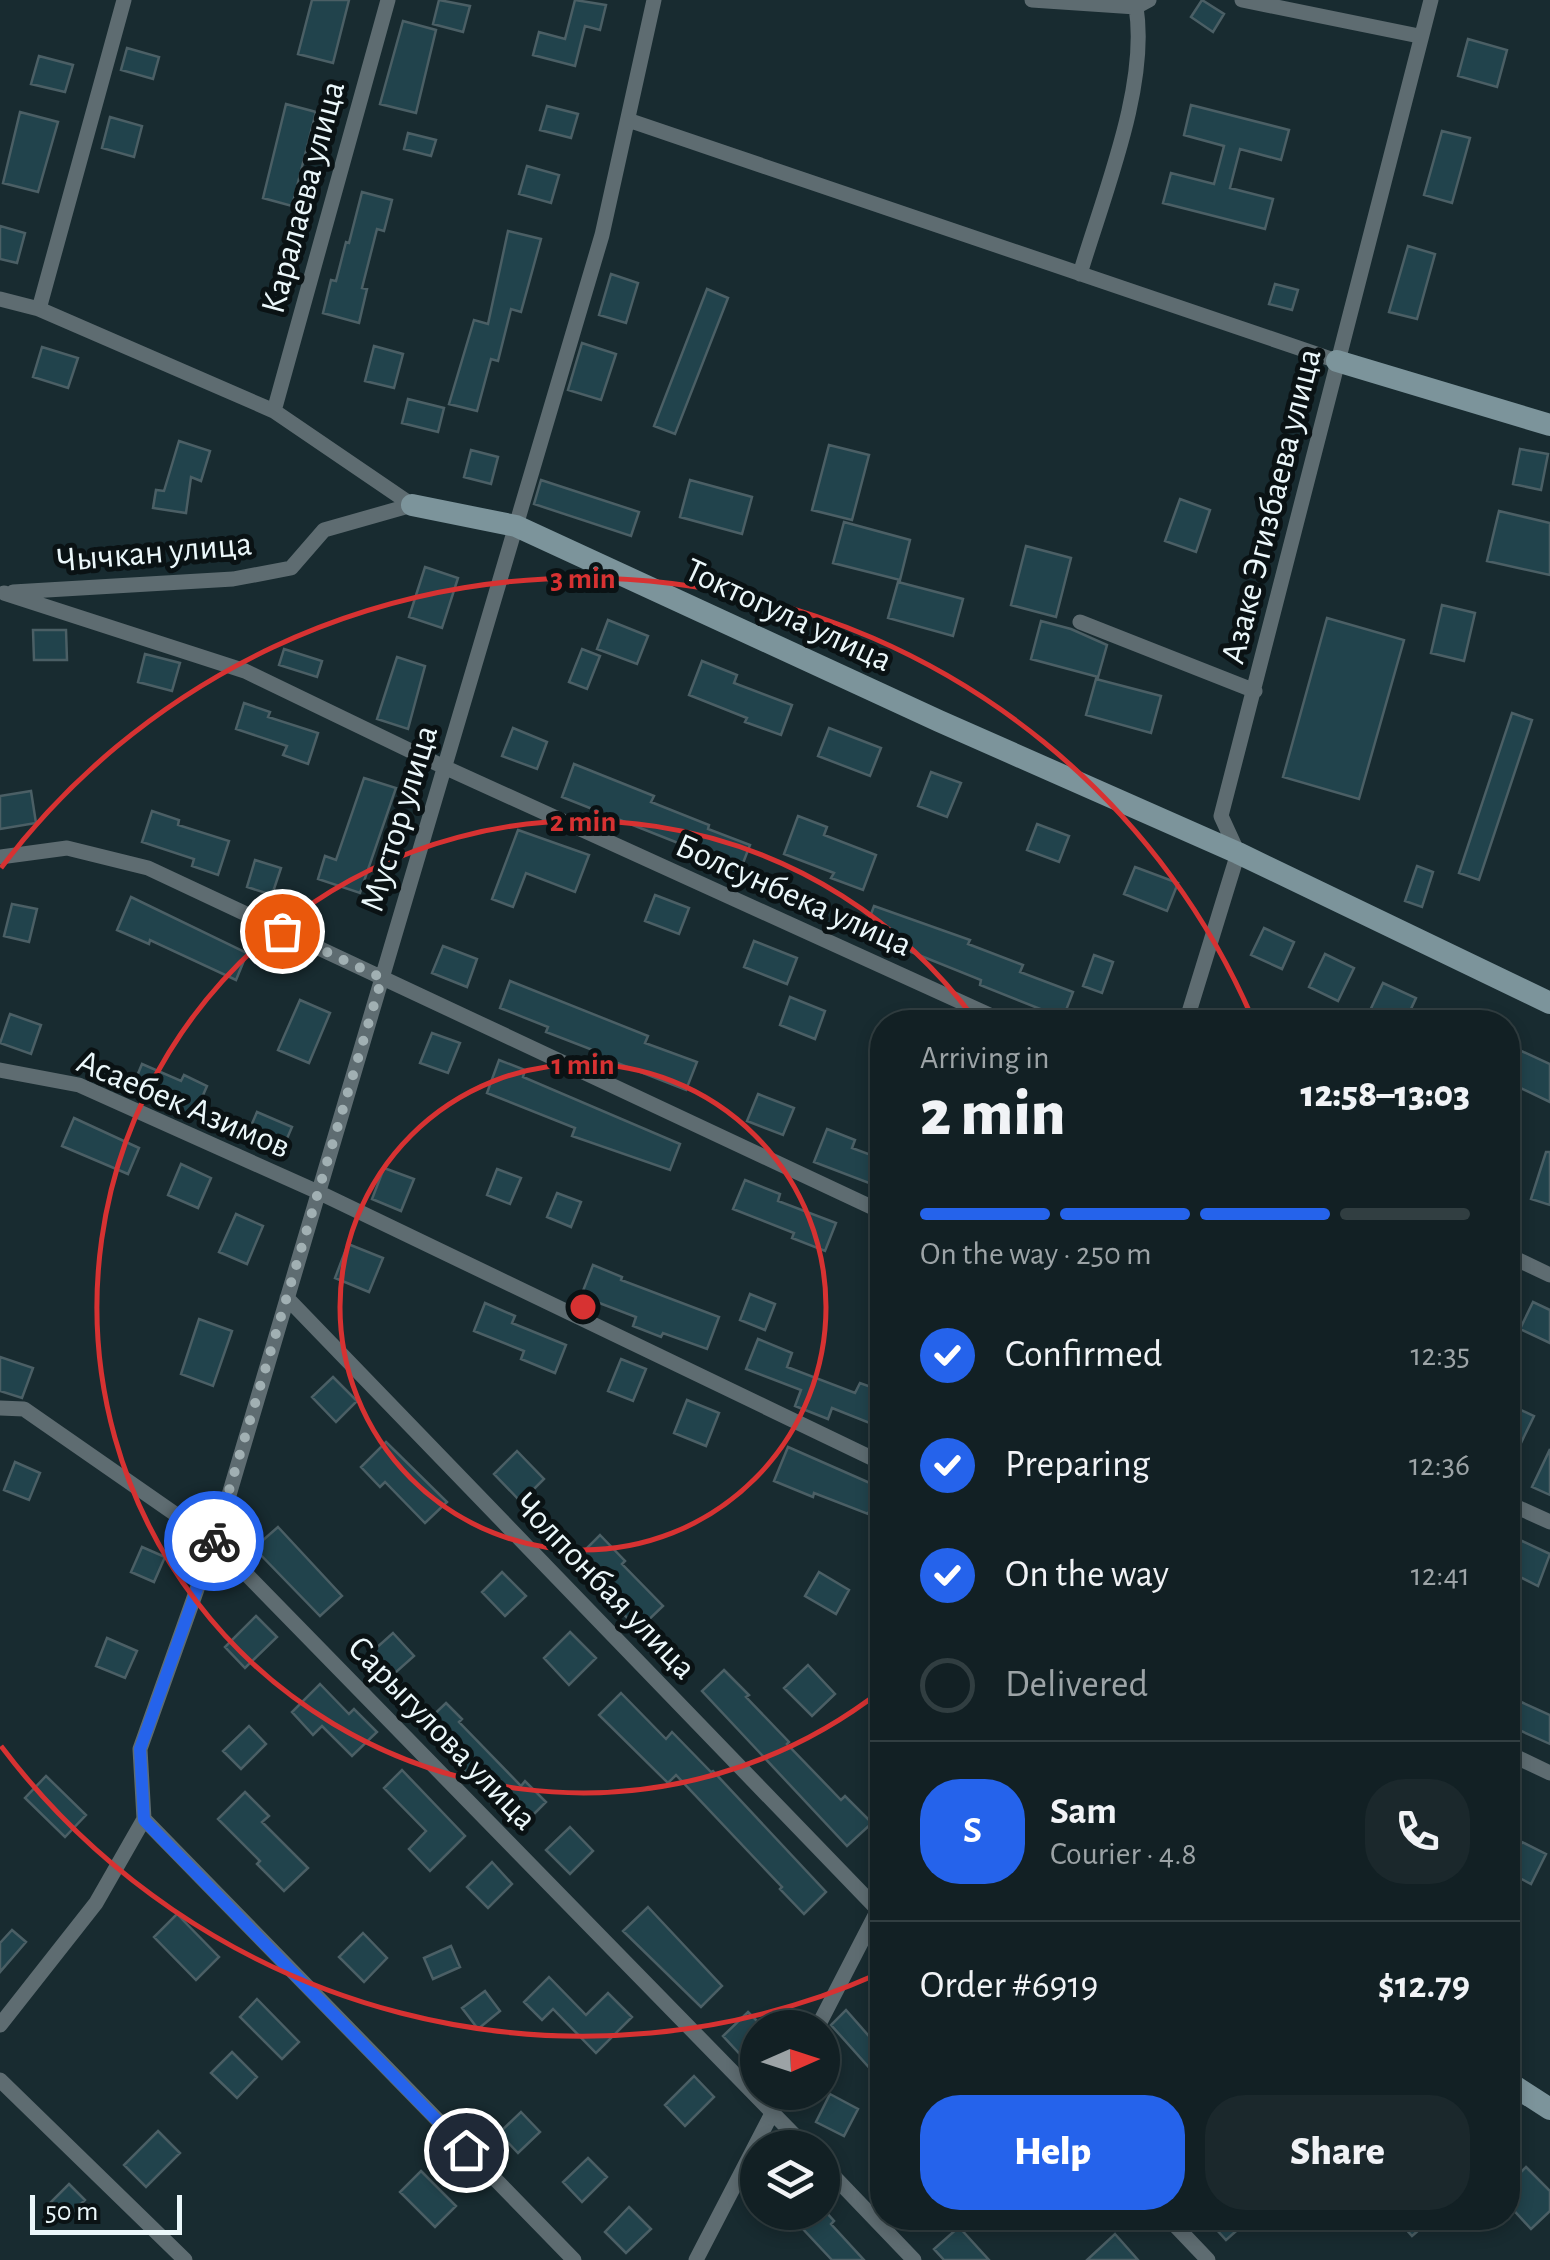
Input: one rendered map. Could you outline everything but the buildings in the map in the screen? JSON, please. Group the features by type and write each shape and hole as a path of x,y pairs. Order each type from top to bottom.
{"street":[{"path":"39,309 124,0"},
{"name":"Каралаева улица","path":"274,411 388,0"},
{"name":"Мустор улица","path":"144,1820 140,1749 214,1540 602,235 654,0"},
{"path":"1032,0 1143,3 1131,102 1080,274"},
{"path":"1242,0 1420,36"},
{"name":"Азаке Эгизбаева улица","path":"1238,853 1221,816 1431,0"},
{"path":"628,120 1336,361 1550,424"},
{"name":"Токтогула улица","path":"0,298 39,309 274,411 412,505 516,526 939,722 1238,853 1550,1003"},
{"name":"Чычкан улица","path":"2,593 233,579 292,568 324,530 412,505"},
{"name":"Болсунбека улица","path":"2,593 244,671 444,768 978,1010"},
{"path":"1080,622 1254,691"},
{"path":"0,857 67,848 148,868 870,1206"},
{"path":"1190,1010 1238,853"},
{"name":"Асаебек Азимов","path":"0,1070 79,1086 318,1192 870,1456"},
{"path":"1520,1261 1550,1275"},
{"name":"Чолпонбая улица","path":"287,1298 870,1897"},
{"name":"Сарыгулова улица","path":"0,1408 24,1409 214,1540 790,2130"},
{"path":"1520,1508 1550,1522"},
{"path":"1520,1759 1550,1773"},
{"path":"0,2025 96,1903 144,1820 574,2260"},
{"path":"827,2010 870,1929"},
{"path":"0,2080 185,2260"},
{"path":"1520,2090 1550,2109"},
{"path":"696,2260 773,2112"},
{"path":"840,2183 870,2214"},
{"path":"885,2230 914,2260"},
{"path":"1179,2230 1208,2260"}],"way so far":[{"path":"214,1541 382,978 282,931"}],"route":[{"path":"214,1541 140,1749 144,1820 466,2150"}]}
